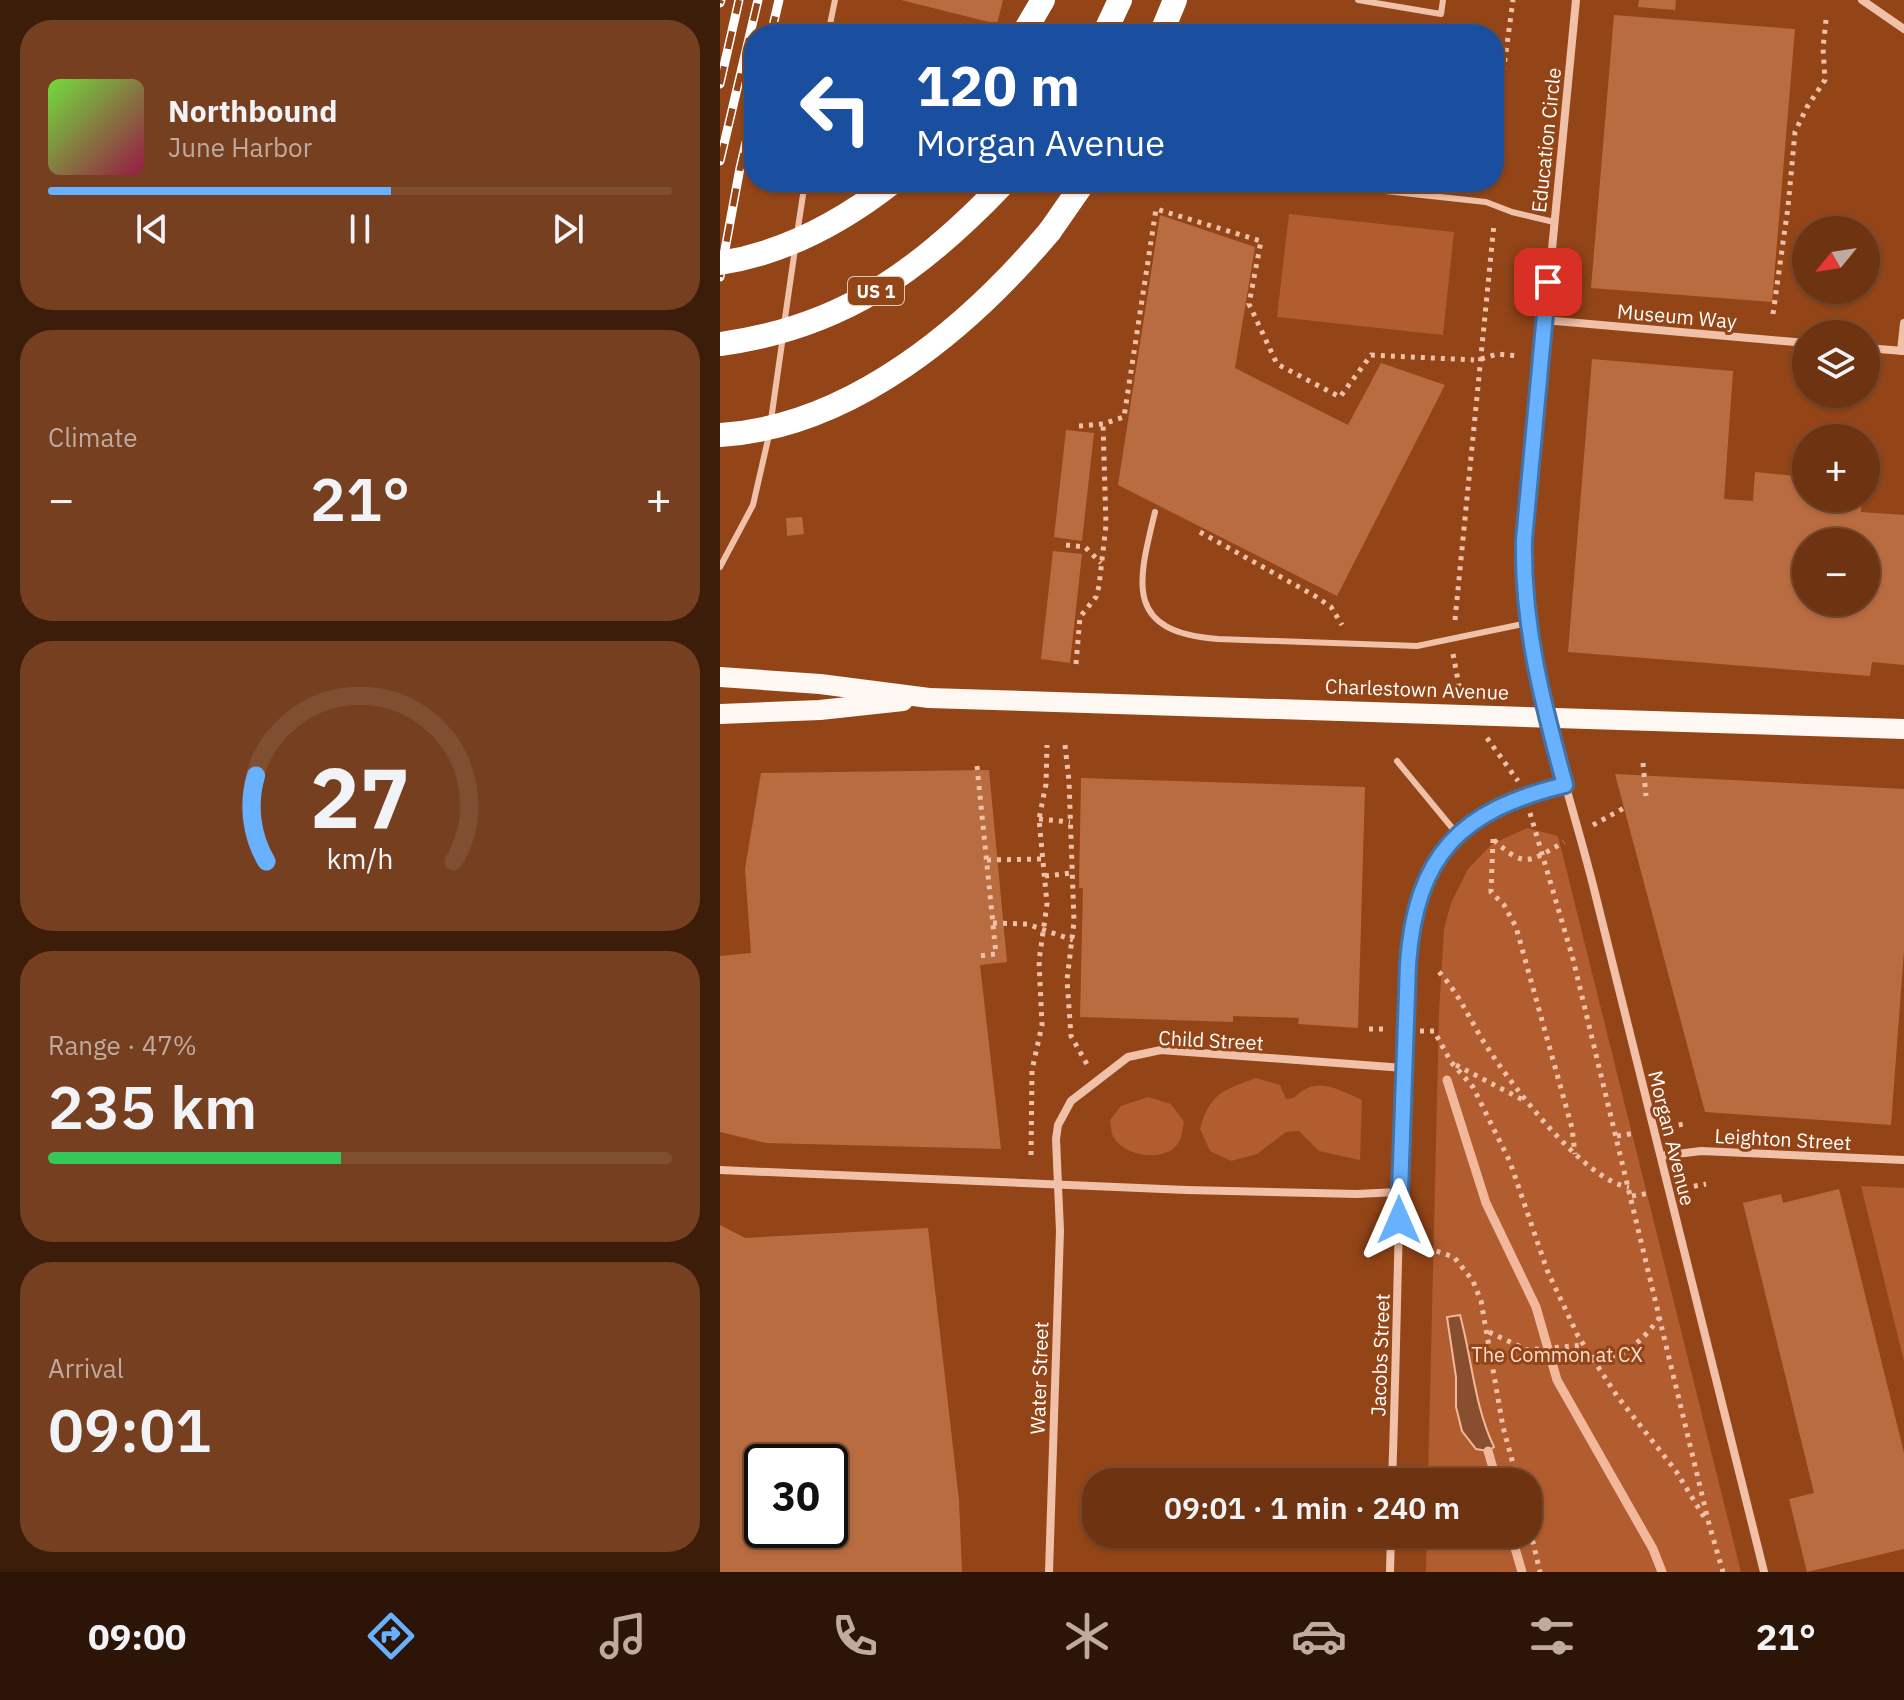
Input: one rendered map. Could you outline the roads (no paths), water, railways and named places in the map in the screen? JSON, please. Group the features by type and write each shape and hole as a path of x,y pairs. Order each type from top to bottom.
{"highway":[{"path":"1029,24 1043,0"},
{"path":"1109,24 1120,0"},
{"path":"1165,24 1175,0"},
{"path":"720,263 796,241 831,225 879,192"},
{"name":"US 1","path":"720,344 765,336 810,322 890,283 931,254 994,192"},
{"path":"720,435 767,428 806,416 844,399 916,358 985,302 1019,268 1077,192"}],"main road":[{"name":"Charlestown Avenue","path":"720,677 820,684 929,698 1904,729"},
{"name":"Charlestown Avenue","path":"720,714 820,710 929,698"}],"street":[{"name":"Education Circle","path":"1545,712 1528,623 1524,540 1576,0"},
{"path":"1862,0 1904,29"},
{"name":"Museum Way","path":"1544,320 1792,342"},
{"path":"1880,349 1903,351 1904,323"},
{"name":"Morgan Avenue","path":"1545,712 1594,888 1764,1572"},
{"name":"Jacobs Street","path":"1392,1468 1400,1248 1398,1192 1408,964 1414,913 1430,870 1473,821 1501,805 1565,785"},
{"name":"Child Street","path":"1060,1184 1056,1164 1058,1125 1071,1101 1128,1057 1161,1050 1404,1068"},
{"name":"Leighton Street","path":"1661,1156 1701,1151 1904,1160"},
{"path":"720,1170 1310,1193 1398,1192"},
{"name":"Water Street","path":"1049,1572 1060,1184"},
{"path":"1390,1572 1391,1548"}],"lane":[{"path":"830,24 835,0"},
{"path":"1358,0 1441,14 1443,0"},
{"path":"720,567 753,505 766,456 803,192"},
{"path":"1394,192 1486,202 1554,222"},
{"path":"1155,512 1141,571 1141,589 1153,615 1176,632 1218,639 1407,646 1528,623"},
{"path":"1397,761 1458,835"}],"waterway":[{"path":"1447,1080 1486,1203 1536,1307 1557,1380 1653,1549 1662,1572"},
{"path":"1488,1451 1493,1468"},
{"path":"1515,1548 1522,1572"}],"railway":[{"path":"720,84 739,0"},
{"path":"752,24 758,0"},
{"path":"773,24 779,0"},
{"path":"720,161 744,59"},
{"path":"720,277 744,151"}],"park label":[{"name":"The Common at CX","path":"1557,1354"}]}
